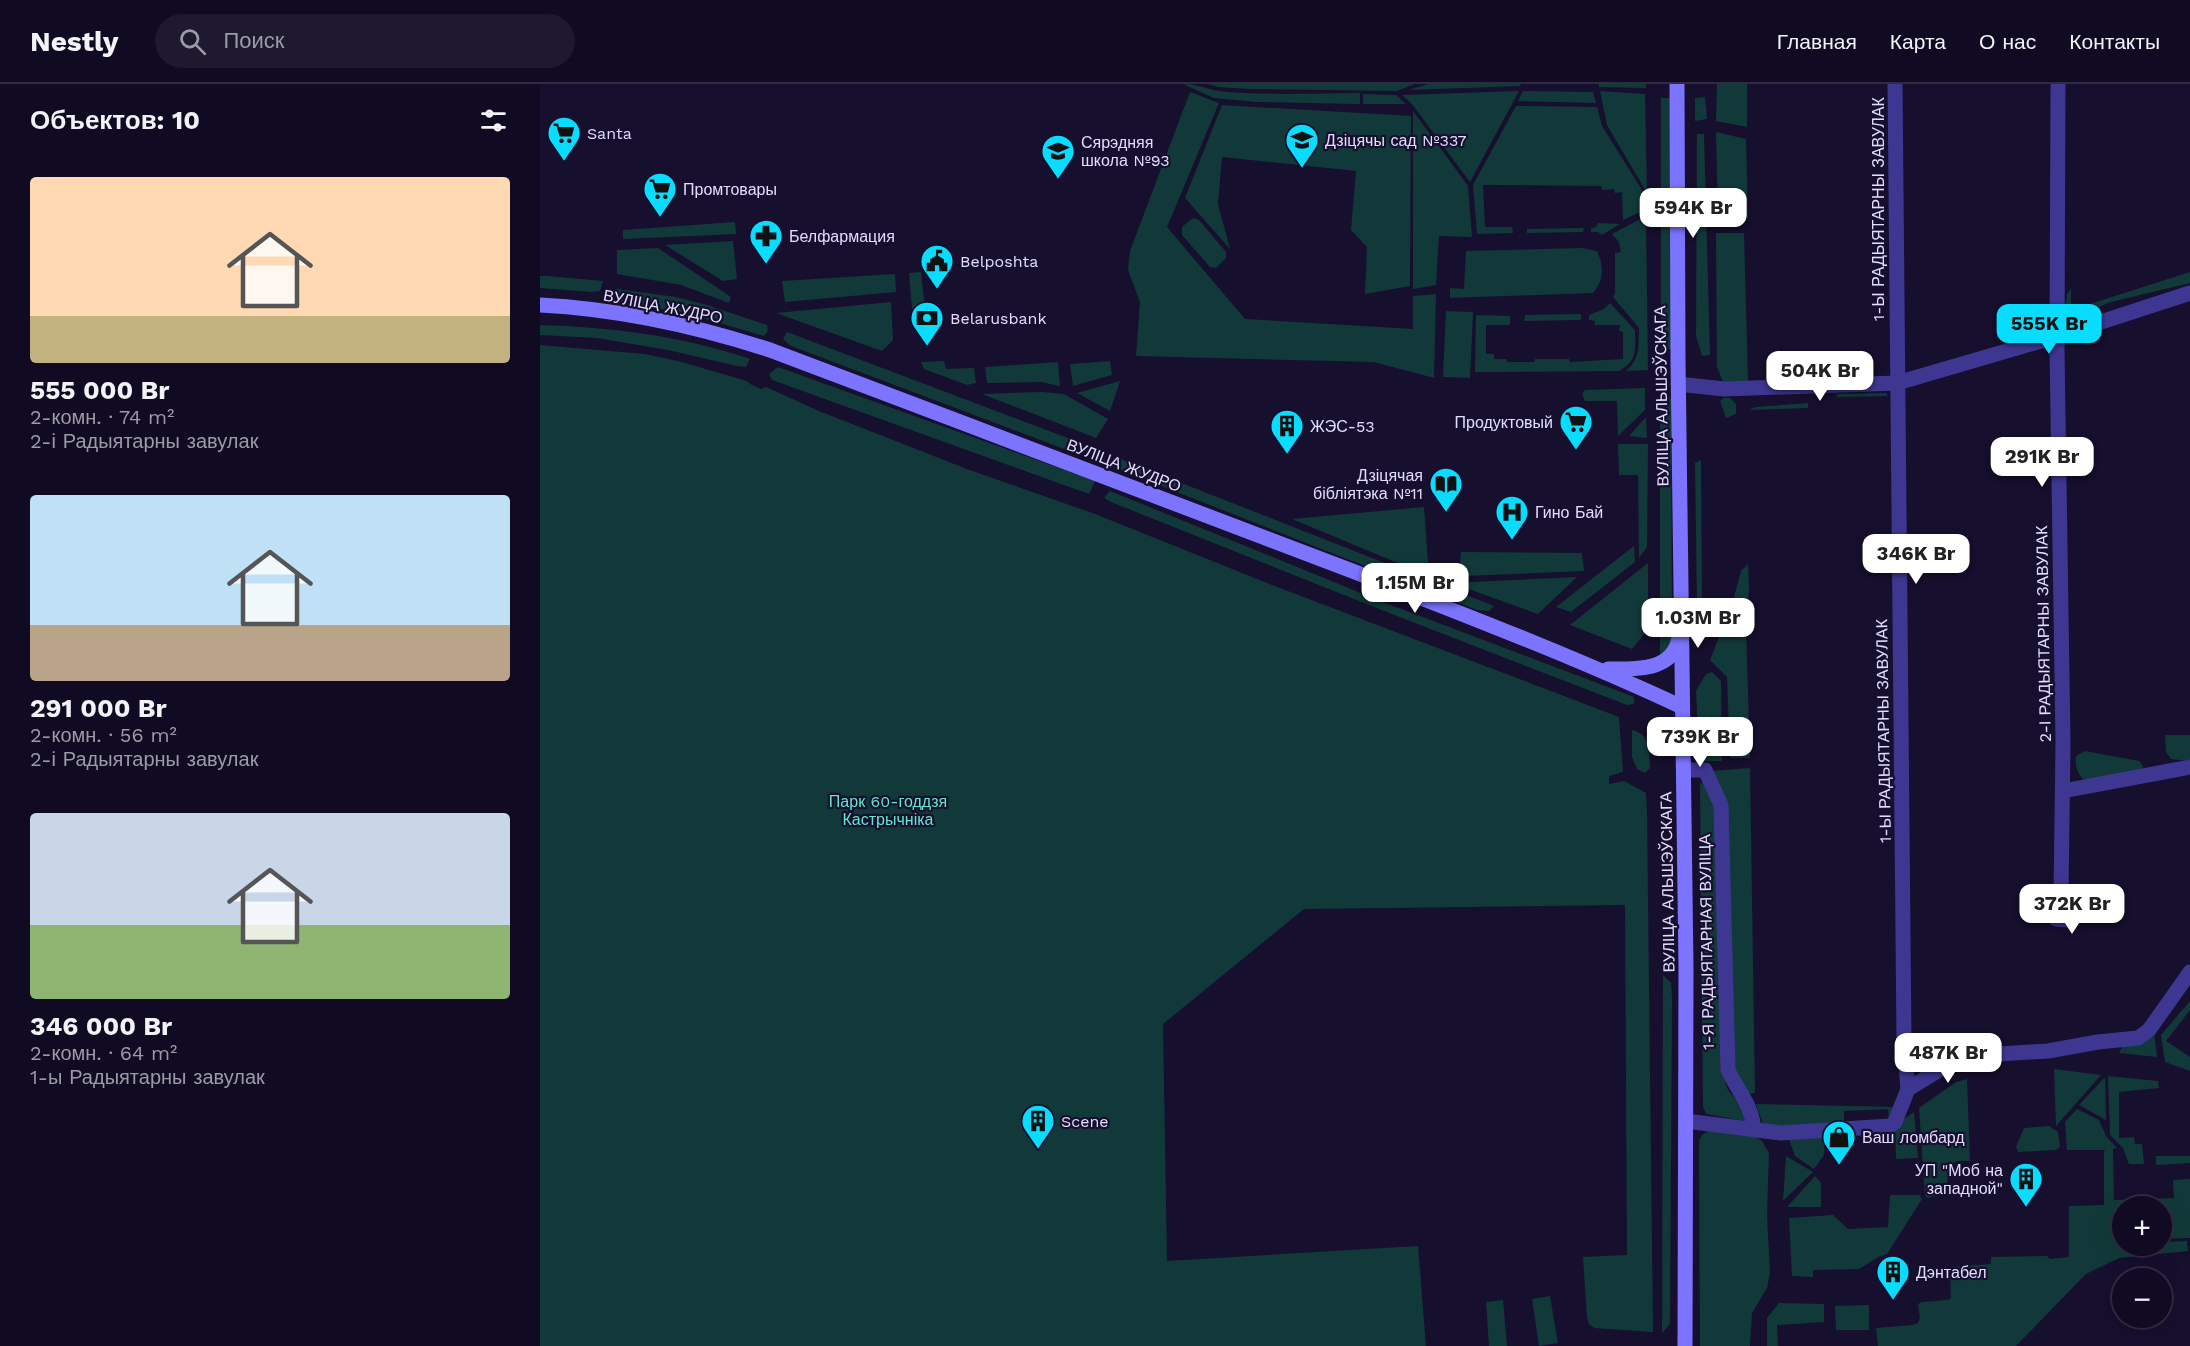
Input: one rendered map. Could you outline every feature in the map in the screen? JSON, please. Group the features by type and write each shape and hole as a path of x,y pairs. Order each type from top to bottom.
{"main road":[{"name":"ВУЛІЦА АЛЬШЭЎСКАГА","path":"1679,87 1678,384 1684,770 1685,1346"},
{"name":"ВУЛІЦА ЖУДРО","path":"540,305 563,306 657,320 713,332 770,350 1246,530 1632,682 1682,707"},
{"path":"1596,668 1638,670 1657,665 1674,651 1678,644 1681,621"}],"street":[{"name":"1-Ы РАДЫЯТАРНЫ ЗАВУЛАК","path":"1895,84 1904,1041 1908,1089"},
{"name":"2-І РАДЫЯТАРНЫ ЗАВУЛАК","path":"2058,84 2063,791 2061,896"},
{"path":"1678,384 1724,389 1897,383 2058,336 2190,294"},
{"path":"2063,791 2190,767"},
{"name":"1-Я РАДЫЯТАРНАЯ ВУЛІЦА","path":"1684,770 1705,770 1721,805 1728,1070 1753,1115 1754,1130"},
{"path":"1686,1121 1781,1133 1890,1126 1895,1122 1908,1089 1965,1056 2048,1051 2138,1038 2149,1030 2190,972"}],"green space":[{"path":"1183,84 1219,91 1254,93 1360,93 1360,104 1257,102 1214,98"},
{"path":"1208,84 1415,84 1397,91 1250,89"},
{"path":"1428,84 1521,84 1520,86 1408,90"},
{"path":"1599,84 1646,84 1646,88 1599,87"},
{"path":"1717,84 1747,84 1747,127 1716,121"},
{"path":"1519,91 1470,182 1412,104 1402,95"},
{"path":"1523,91 1593,92 1596,103 1518,101"},
{"path":"1600,91 1645,94 1647,193 1607,125"},
{"path":"1190,92 1219,103 1167,227 1245,319 1413,329 1413,296 1436,294 1434,378 1374,362 1136,356 1140,302 1128,270 1130,251"},
{"path":"1363,94 1396,95 1406,104 1363,104"},
{"path":"1705,97 1707,119 1695,121 1695,98"},
{"path":"1661,98 1672,98 1671,349 1661,350"},
{"path":"1222,105 1411,116 1410,286 1365,294 1367,247 1351,230 1356,171 1222,157 1218,204 1230,249 1185,198"},
{"path":"1516,106 1597,107 1602,126 1647,198 1647,209 1623,220 1622,192 1615,193 1614,189 1602,190 1601,186 1483,185 1485,227 1512,227 1513,233 1477,234 1473,185"},
{"path":"1413,111 1468,186 1472,237 1439,236 1436,285 1413,289"},
{"path":"1716,132 1746,139 1748,219 1718,218"},
{"path":"1697,134 1704,134 1710,355 1702,356 1696,336"},
{"path":"1646,216 1648,370 1626,371 1636,357 1639,328 1613,297 1615,293 1615,253 1621,252 1619,242 1612,234"},
{"path":"1193,218 1199,220 1226,252 1226,258 1216,268 1210,267 1182,235 1182,227"},
{"path":"735,222 736,234 623,239 623,230"},
{"path":"1598,223 1620,224 1602,235 1598,232 1591,232 1591,228 1596,227"},
{"path":"1584,228 1583,232 1527,233 1527,229"},
{"path":"1716,233 1744,233 1748,381 1723,382 1717,367"},
{"path":"733,241 737,279 723,281 665,245"},
{"path":"658,248 731,297 729,303 681,285 617,274 617,250"},
{"path":"1582,248 1597,251 1601,262 1601,278 1593,293 1450,298 1450,288 1464,289 1466,251"},
{"path":"921,272 925,308 912,309 909,273"},
{"path":"2190,272 2190,283 2111,302 2067,320 2064,315 2067,295 2071,288 2071,310"},
{"path":"895,274 896,292 785,302 782,281"},
{"path":"540,276 603,281 600,291 592,292 540,288"},
{"path":"616,289 676,297 707,305 767,325 768,331 764,336 685,313 620,302 614,296"},
{"path":"891,302 893,340 882,351 776,313"},
{"path":"1610,303 1635,330 1634,354 1630,363 1619,371 1475,372 1476,315 1510,316 1510,325 1486,325 1486,354 1494,354 1494,359 1506,359 1508,362 1534,362 1535,359 1569,359 1570,362 1623,359 1623,332 1619,331 1620,325 1595,325 1595,321 1589,320 1589,315 1604,309"},
{"path":"1446,311 1473,312 1470,378 1443,377"},
{"path":"1581,314 1581,320 1524,321 1525,315"},
{"path":"540,325 646,334 699,344 750,359 746,367 737,366 668,350 597,338 540,335"},
{"path":"787,332 1081,443 1080,455 791,346 783,339"},
{"name":"Парк 60-годдзя Кастрычніка","path":"540,345 645,354 747,381 761,389 766,387 819,411 967,469 1095,514 1267,583 1619,717 1623,772 1609,776 1609,784 1624,781 1646,793 1653,1332 1594,1328 1589,1324 1583,1257 1627,1255 1625,905 1304,909 1163,1024 1167,1261 1418,1246 1426,1346 540,1346"},
{"path":"944,361 946,369 974,368 976,383 967,385 924,369 921,362"},
{"path":"1110,361 1112,375 1073,386 1070,364"},
{"path":"1058,362 1060,386 1041,382 987,383 985,367"},
{"path":"778,367 1095,481 1089,494 772,380 769,374"},
{"path":"1120,381 1110,411 1077,393"},
{"path":"1645,388 1645,410 1618,436 1617,401 1585,401 1582,394 1585,390"},
{"path":"1660,390 1665,390 1671,399 1672,645 1660,657"},
{"path":"1042,392 1064,394 1108,419 1096,438 982,394"},
{"path":"1886,393 1888,396 1837,397 1837,394"},
{"path":"1730,398 1736,404 1736,414 1726,418 1720,401"},
{"path":"1808,403 1808,408 1749,410 1756,407"},
{"path":"1646,417 1647,438 1629,436"},
{"path":"1618,444 1648,444 1647,547 1639,558 1638,475 1619,475"},
{"path":"1118,458 1494,606 1489,611 1477,610 1113,467"},
{"path":"1701,460 1702,601 1697,604 1695,463"},
{"path":"1110,491 1383,602 1634,697 1634,704 1627,705 1111,502 1104,498"},
{"path":"1424,507 1429,576 1292,519"},
{"path":"1634,546 1635,562 1571,612 1556,607"},
{"path":"1461,552 1582,553 1584,571 1439,577 1438,565 1460,565"},
{"path":"1648,563 1648,629 1632,649 1570,625"},
{"path":"1748,564 1746,627 1750,758 1730,758 1727,677 1710,660 1733,601 1741,571"},
{"path":"1577,577 1538,614 1452,583"},
{"path":"1712,672 1721,681 1722,761 1700,761 1696,691 1706,674"},
{"path":"1632,730 1643,735 1648,744 1650,768 1645,773 1637,769 1632,757"},
{"path":"2165,735 2190,735 2190,761 2171,759 2166,752"},
{"path":"2085,751 2139,761 2143,766 2142,769 2085,781 2077,770 2076,756"},
{"path":"1750,768 1755,1093 1746,1094 1733,1073 1727,804 1711,771"},
{"path":"1700,783 1705,784 1716,810 1722,1072 1728,1090 1744,1109 1745,1121 1706,1114 1703,1107"},
{"path":"1663,975 1671,983 1672,998 1670,1324 1662,1333"},
{"path":"2190,1001 2190,1010 2166,1041 2190,1057 2190,1071 2165,1062 2161,1035"},
{"path":"2154,1033 2157,1057 2119,1053 2123,1046"},
{"path":"1916,1036 1951,1036 1952,1051 1915,1069"},
{"path":"2054,1069 2101,1075 2056,1126"},
{"path":"2108,1076 2158,1081 2159,1088 2119,1092 2119,1138 2134,1137 2135,1144 2142,1144 2144,1164 2129,1164 2123,1148 2110,1135"},
{"path":"2105,1077 2106,1120 2079,1105"},
{"path":"1967,1079 1970,1161 1956,1161 1948,1170 1947,1193 1928,1198 1925,1196 1919,1108 1956,1082"},
{"path":"1756,1104 1894,1107 1889,1121 1888,1109 1844,1111 1844,1123 1841,1126 1769,1126 1763,1124"},
{"path":"2077,1109 2099,1120 2106,1136 2117,1148 2113,1149 2112,1256 2139,1256 2119,1258 2086,1274 2016,1346 1878,1346 1876,1328 1918,1323 1920,1318 1918,1304 1951,1298 1950,1267 1991,1264 1991,1257 2047,1256 2050,1259 2069,1257 2069,1206 2104,1205 2104,1151 2106,1150 2067,1150 2065,1122"},
{"path":"1914,1112 1918,1158 1896,1159 1895,1125"},
{"path":"2049,1126 2058,1132 2060,1147 2056,1150 2018,1152 2016,1147 2024,1128"},
{"path":"1708,1131 1754,1135 1762,1141 1769,1153 1767,1215 1770,1273 1767,1288 1752,1313 1750,1346 1700,1346 1699,1141"},
{"path":"1788,1137 1824,1137 1824,1155 1814,1169 1795,1156"},
{"path":"1786,1156 1813,1172 1783,1201"},
{"path":"2156,1156 2190,1156 2190,1163 2156,1165"},
{"path":"1815,1176 1821,1183 1821,1207 1787,1207"},
{"path":"2190,1179 2190,1238 2172,1239 2173,1180"},
{"path":"1890,1195 1919,1195 1922,1199 1887,1254 1859,1269 1813,1270 1813,1277 1792,1276 1789,1218 1833,1215 1848,1229 1888,1227"},
{"path":"2187,1241 2188,1251 2172,1253 2172,1242"},
{"path":"1550,1296 1558,1343 1539,1346 1532,1299"},
{"path":"1503,1300 1507,1346 1489,1346 1486,1302"},
{"path":"1779,1303 1824,1304 1824,1322 1777,1325 1778,1346 1767,1346 1767,1318"},
{"path":"1869,1305 1869,1330 1836,1330 1835,1306"}],"place":[{"name":"Santa","path":"564,162"},
{"name":"Дзіцячы сад №337","path":"1302,169"},
{"name":"Сярэдняя школа №93","path":"1058,180"},
{"name":"Промтовары","path":"660,218"},
{"name":"Белфармация","path":"766,265"},
{"name":"Belposhta","path":"937,290"},
{"name":"Belarusbank","path":"927,347"},
{"name":"Продуктовый","path":"1576,451"},
{"name":"ЖЭС-53","path":"1287,455"},
{"name":"Дзіцячая бібліятэка №11","path":"1446,513"},
{"name":"Гино Бай","path":"1512,541"},
{"name":"Scene","path":"1038,1150"},
{"name":"Ваш ломбард","path":"1839,1166"},
{"name":"УП \"Моб на западной\"","path":"2026,1208"},
{"name":"Дэнтабел","path":"1893,1301"}]}
